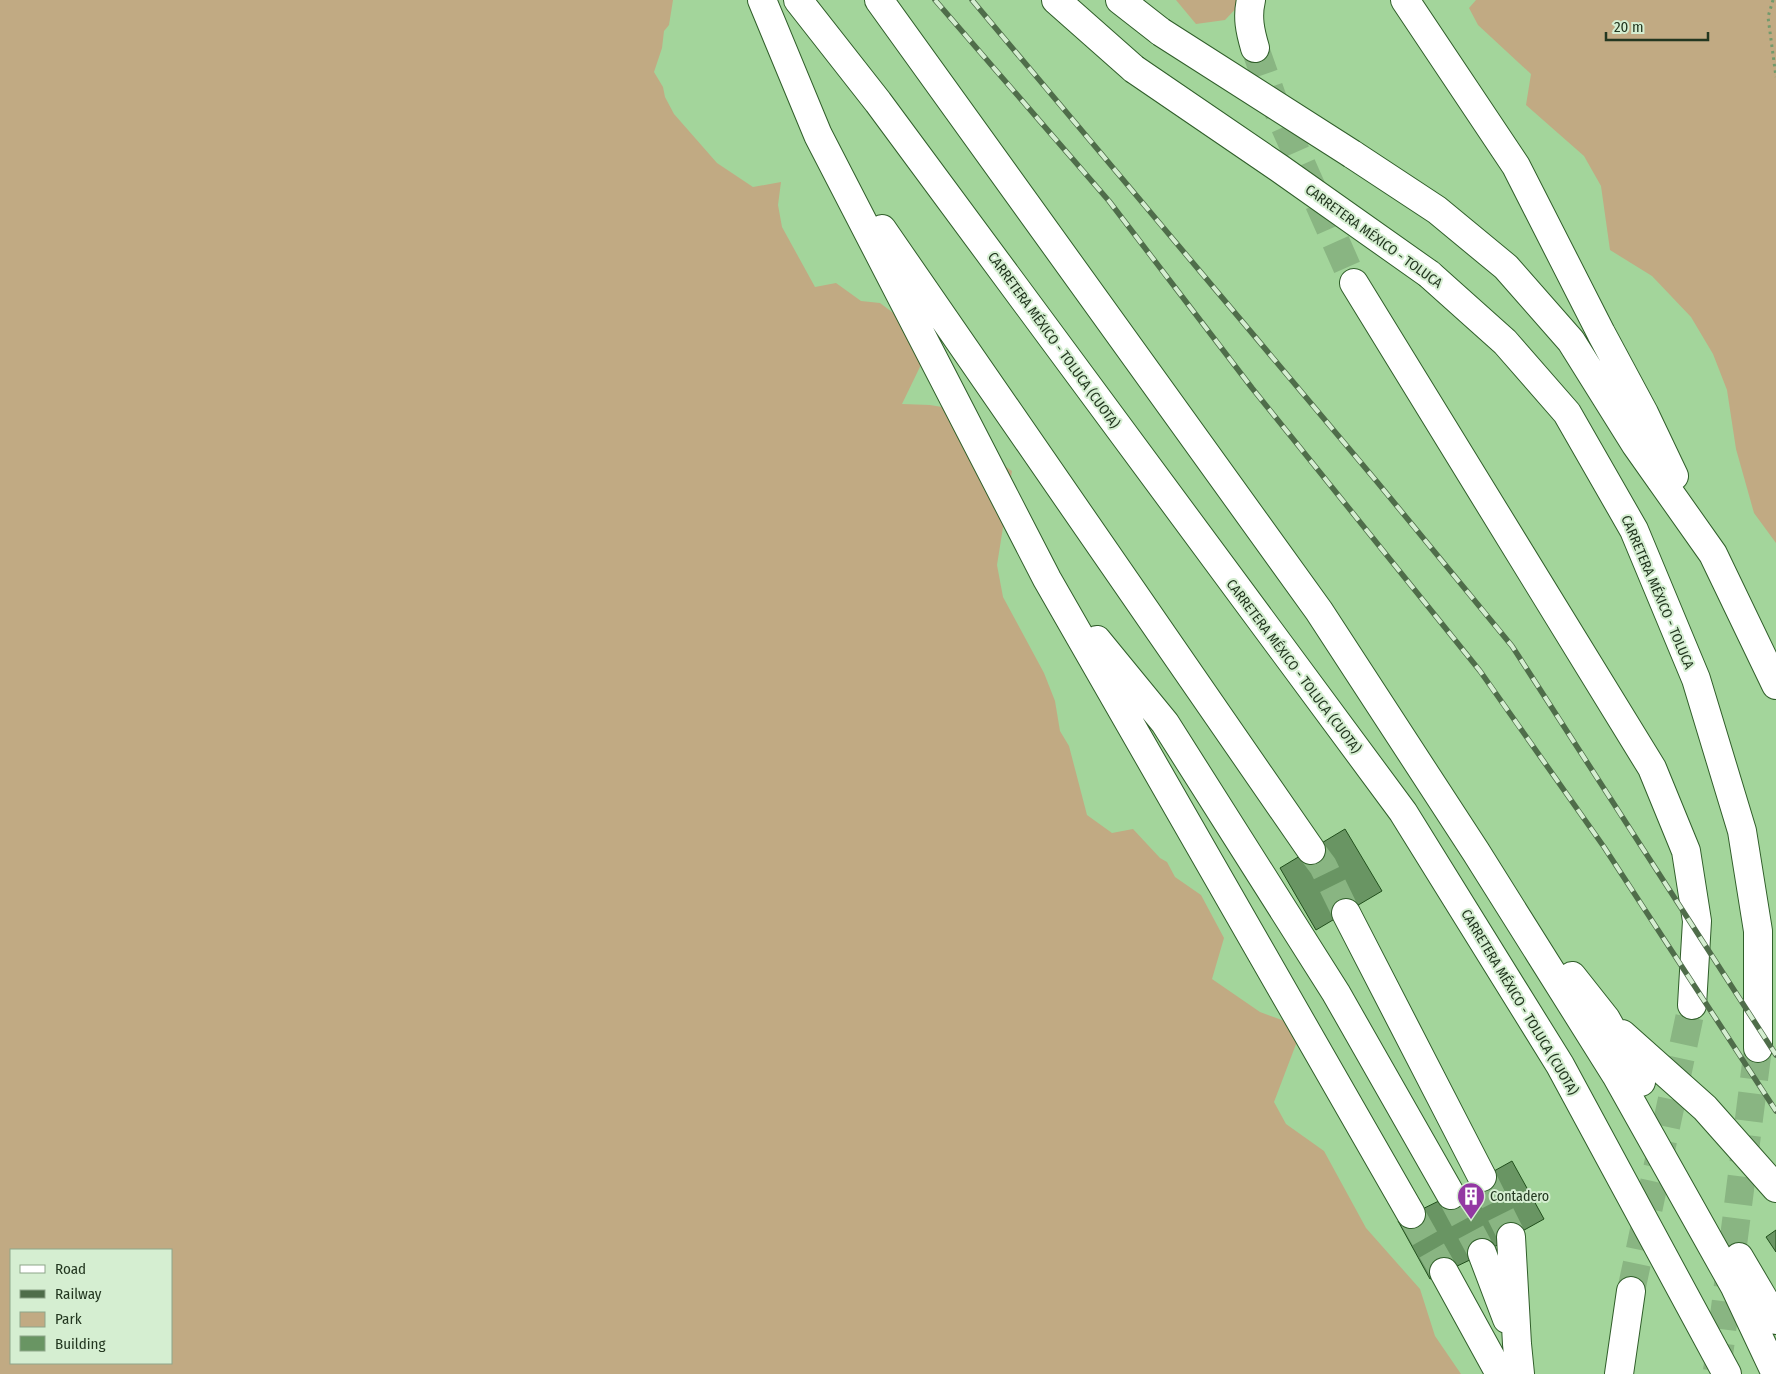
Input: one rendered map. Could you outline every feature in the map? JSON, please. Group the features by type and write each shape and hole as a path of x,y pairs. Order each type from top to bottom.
{"main road":[{"path":"762,0 818,135 1047,580 1411,1214"},
{"name":"CARRETERA MÉXICO - TOLUCA (CUOTA)","path":"798,0 884,110 1403,812 1560,1065 1727,1374"},
{"path":"879,0 1320,611 1476,852 1616,1076 1735,1286 1776,1374"},
{"name":"CARRETERA MÉXICO - TOLUCA","path":"1056,0 1134,69 1429,274 1505,342 1567,413 1634,530 1696,679 1742,832 1758,931 1758,1048"},
{"path":"1120,0 1161,32 1436,210 1506,267 1571,341 1636,445 1713,554"},
{"path":"1251,0 1249,28 1255,48"},
{"path":"1405,0 1516,166 1644,413 1776,686"},
{"path":"818,135 1311,850"},
{"path":"1354,282 1652,768 1686,850 1697,921 1692,1005"},
{"path":"1047,580 1165,723 1336,992 1451,1195"},
{"path":"1476,852 1606,1019 1776,1320"},
{"path":"1346,912 1482,1177"},
{"path":"1606,1019 1705,1108 1776,1188"},
{"path":"1511,1237 1516,1344 1520,1374"},
{"path":"1482,1253 1516,1344"},
{"path":"1444,1272 1500,1374"},
{"path":"1619,1374 1630,1291"}],"path":[{"path":"1773,0 1768,17 1776,77"}],"green space":[{"path":"0,0 673,0 669,25 664,31 662,48 654,72 663,87 665,97 674,114 717,163 753,187 781,182 778,205 782,227 815,287 836,283 861,301 880,303 932,342 902,404 948,408 964,438 1012,471 997,565 1003,597 1044,673 1055,701 1060,731 1069,746 1087,815 1112,833 1133,829 1160,858 1167,862 1175,877 1201,895 1224,938 1212,979 1260,1012 1290,1023 1301,1031 1274,1102 1286,1124 1324,1151 1366,1228 1420,1289 1435,1336 1461,1374 0,1374"},
{"path":"1176,0 1244,0 1225,20 1196,24"},
{"path":"1476,0 1776,0 1776,543 1754,513 1736,449 1727,390 1713,354 1691,317 1652,276 1610,250 1601,186 1584,156 1526,105 1531,74 1478,25 1469,8"}],"building":[{"path":"1345,829 1382,891 1316,930 1280,868"},
{"name":"Contadero","path":"1512,1161 1544,1219 1474,1258 1430,1279 1398,1221 1451,1195"},
{"path":"1776,1230 1776,1252 1766,1237"}],"tunnel":[{"path":"1255,48 1274,102 1354,283"},
{"path":"1311,850 1323,866 1346,913"},
{"path":"1631,1291 1692,1005"},
{"path":"1717,1371 1758,1048"},
{"path":"1482,1177 1511,1237"},
{"path":"1451,1195 1482,1253"},
{"path":"1411,1214 1444,1272"}],"railway":[{"path":"935,0 1109,201 1252,388 1480,671 1604,847 1776,1111"},
{"path":"972,0 1378,483 1512,646 1776,1055"}],"place":[{"name":"Contadero","path":"1471,1220"}]}
